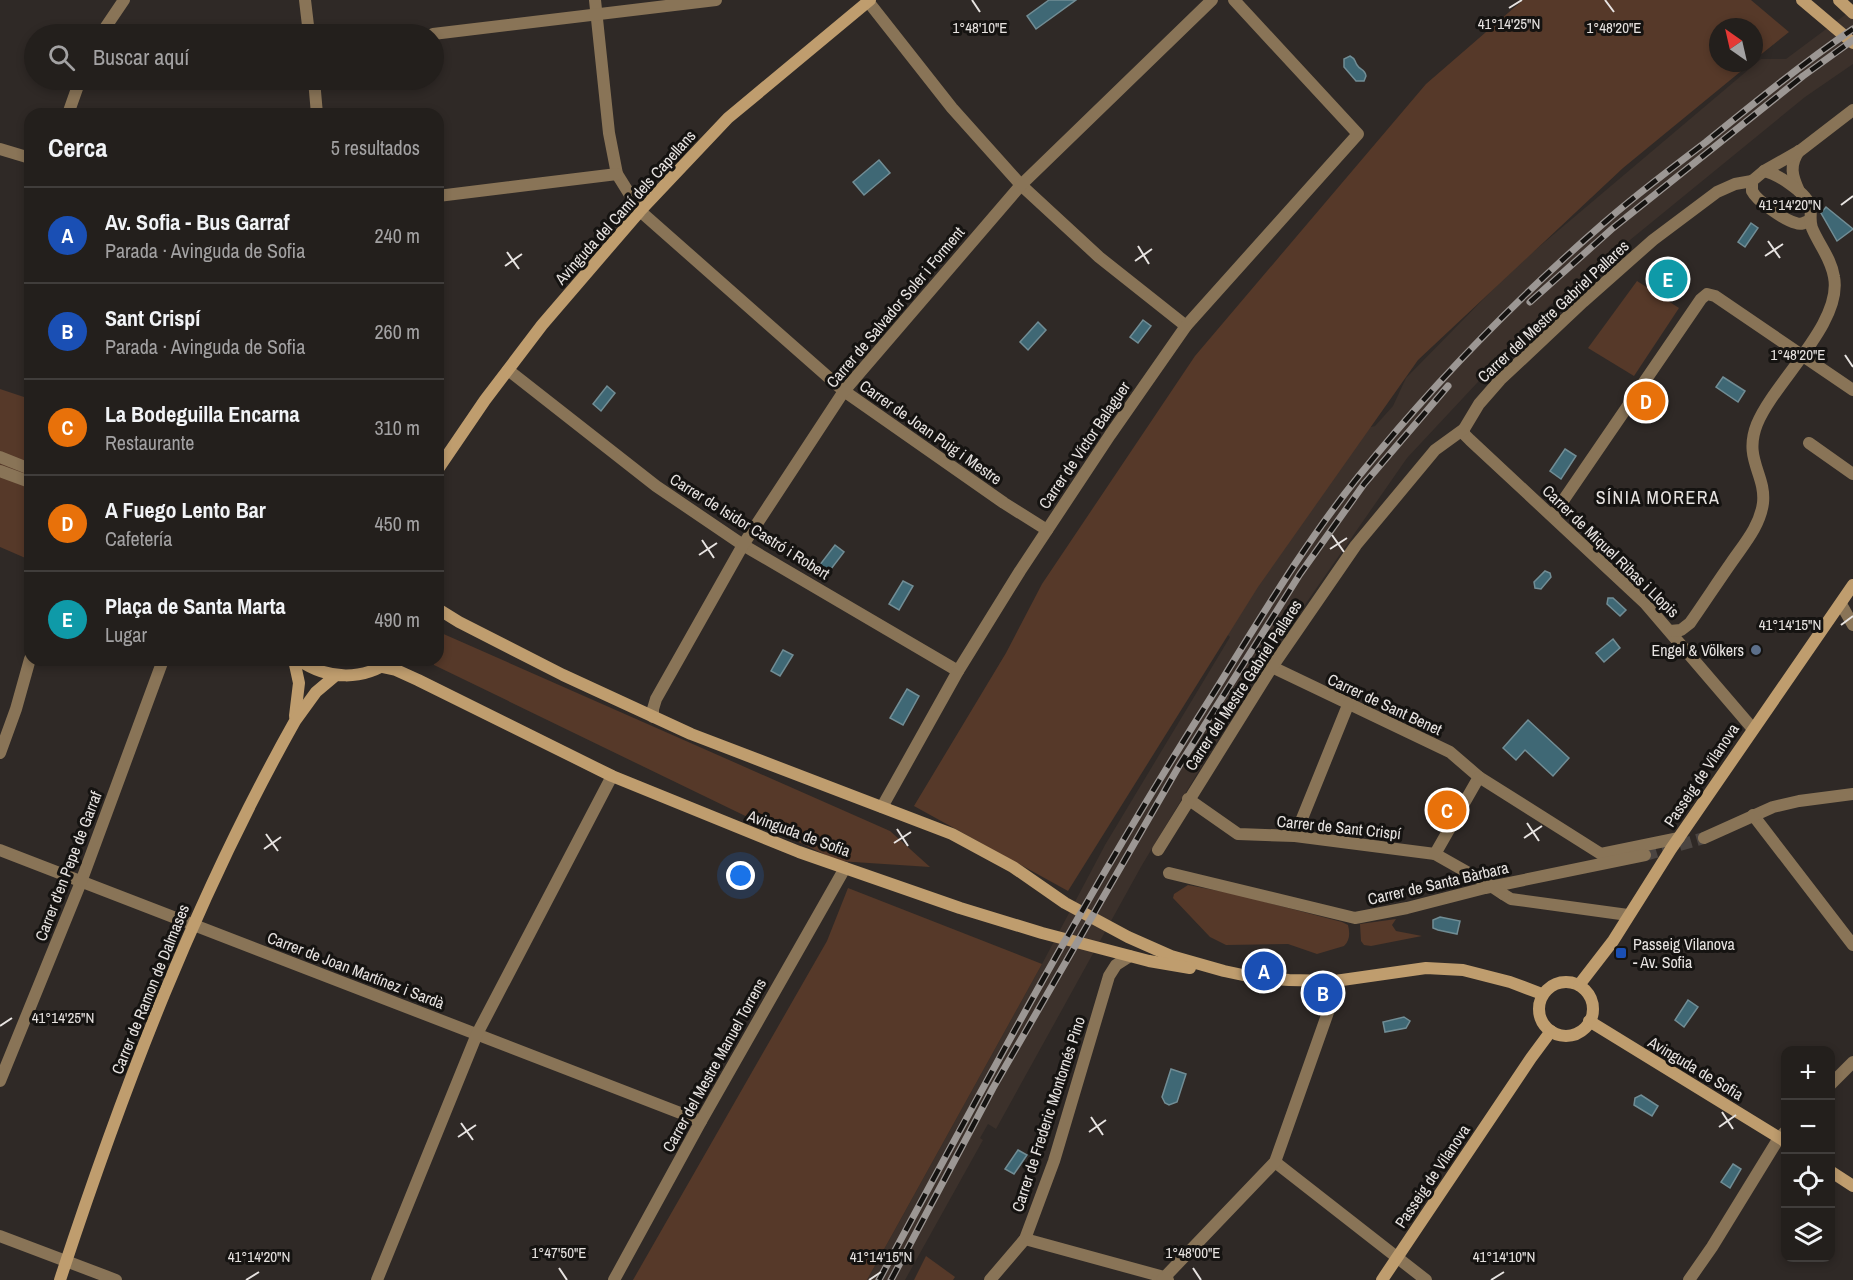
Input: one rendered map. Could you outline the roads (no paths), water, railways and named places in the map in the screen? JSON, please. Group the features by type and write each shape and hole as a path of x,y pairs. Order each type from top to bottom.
{"street":[{"path":"108,24 124,0"},
{"path":"305,0 308,24"},
{"path":"444,195 617,174 609,133 595,0"},
{"path":"444,33 716,0"},
{"path":"868,0 952,108 1021,185 1099,257 1186,326"},
{"name":"Avinguda del Camí dels Capellans","path":"444,460 542,326 640,211 728,118 868,0"},
{"name":"Carrer de Salvador Soler i Forment","path":"653,717 656,699 743,545 844,391 1021,185 1212,0"},
{"name":"Carrer de Víctor Balaguer","path":"882,807 958,671 1047,530 1186,326 1358,134 1234,0"},
{"path":"1802,0 1853,44"},
{"path":"1839,0 1853,13"},
{"path":"70,108 76,90"},
{"path":"315,90 316,108"},
{"path":"1810,220 1795,223 1769,207 1754,195 1751,187 1752,181 1764,171 1801,150 1853,110"},
{"path":"0,149 24,156"},
{"path":"1799,192 1792,162 1801,150"},
{"path":"1670,631 1681,630 1690,623 1758,523 1763,500 1752,450 1757,423 1829,312 1835,290 1832,268 1811,226 1809,202 1774,174 1764,171"},
{"name":"Carrer de Joan Puig i Mestre","path":"617,174 640,211 844,391 1004,503 1047,530"},
{"name":"Carrer del Mestre Gabriel Pallares","path":"1158,850 1272,667 1356,545 1435,450 1464,429 1479,404 1500,380 1653,240 1717,192 1735,184 1752,181"},
{"path":"1554,518 1556,511 1701,299 1707,294 1715,296 1853,390"},
{"name":"Carrer de Isidor Castró i Robert","path":"508,370 656,486 743,545 958,671"},
{"name":"Carrer de Miquel Ribas i Llopis","path":"1464,429 1464,434 1470,440 1645,603 1753,729"},
{"path":"1809,443 1853,474"},
{"path":"0,457 24,467"},
{"path":"0,471 24,480"},
{"name":"Passeig de Vilanova","path":"1579,986 1612,941 1679,838 1853,585"},
{"path":"1841,604 1853,625"},
{"name":"Avinguda de Sofia","path":"444,613 653,717 754,760 952,834 1013,867 1065,903 1145,945 1171,956 1224,971"},
{"path":"0,753 28,666"},
{"name":"Carrer d'en Pepe de Garraf","path":"0,1081 81,882 161,666"},
{"name":"Carrer de Ramon de Dalmases","path":"295,721 300,683 296,666"},
{"path":"307,666 335,676 359,675 382,666"},
{"name":"Avinguda de Sofia","path":"390,666 612,776 737,828 960,908 1042,933 1176,966 1269,979 1335,981 1404,970 1443,968 1479,973 1542,994"},
{"name":"Carrer de Sant Benet","path":"1272,667 1347,705 1450,752 1479,777 1600,854 1679,838"},
{"name":"Carrer de Ramon de Dalmases","path":"60,1280 115,1119 194,924 250,807 295,721 316,692 335,676"},
{"path":"1295,836 1347,705"},
{"path":"377,1280 477,1034 612,776"},
{"path":"1434,854 1479,777"},
{"path":"1704,838 1773,807 1853,794"},
{"name":"Carrer de Sant Crispí","path":"1188,800 1238,834 1295,836 1434,854 1511,899 1628,915"},
{"path":"1753,815 1853,945"},
{"name":"Carrer de Joan Martínez i Sardà","path":"0,850 701,1120"},
{"name":"Carrer de Santa Bàrbara","path":"1169,873 1355,918 1645,855"},
{"name":"Carrer del Mestre Manuel Torrens","path":"614,1280 701,1120 845,868"},
{"name":"Carrer de Frederic Montornés Pino","path":"990,1280 1025,1239 1054,1161 1108,976 1116,965 1130,956"},
{"path":"1025,1239 1165,1279 1275,1162 1334,995 1335,981"},
{"path":"1566,982 1579,986 1588,993 1592,1001 1593,1008 1589,1022 1580,1031 1572,1034 1551,1031 1540,1018 1542,994 1558,983 1566,982"},
{"name":"Avinguda de Sofia","path":"1589,1022 1781,1136"},
{"name":"Passeig de Vilanova","path":"1382,1280 1551,1031"},
{"path":"1835,1080 1853,1062"},
{"path":"1689,1280 1781,1140"},
{"path":"1275,1162 1426,1280"},
{"path":"1835,1174 1853,1186"},
{"path":"0,1236 116,1280"}],"water":[{"path":"1049,0 1076,0 1036,29 1027,16"},
{"path":"1350,56 1365,72 1364,81 1356,81 1344,67 1344,59"},
{"path":"879,160 890,173 864,195 853,182"},
{"path":"1826,207 1853,229 1837,241 1821,213"},
{"path":"1751,223 1758,228 1745,247 1738,242"},
{"path":"1143,320 1151,326 1138,343 1130,337"},
{"path":"1038,322 1046,330 1028,350 1020,342"},
{"path":"1723,377 1745,391 1738,402 1716,387"},
{"path":"607,386 615,393 601,411 593,404"},
{"path":"1565,449 1576,456 1561,479 1550,471"},
{"path":"835,545 844,552 828,573 819,566"},
{"path":"1545,571 1550,573 1551,577 1541,589 1535,588 1534,582"},
{"path":"903,581 913,586 899,610 889,604"},
{"path":"1608,598 1613,598 1626,610 1620,616 1607,604"},
{"path":"1613,639 1620,648 1604,662 1596,653"},
{"path":"783,650 793,655 780,676 771,671"},
{"path":"907,689 919,696 903,725 890,718"},
{"path":"1528,720 1569,758 1553,776 1525,750 1516,760 1503,748"},
{"path":"1440,917 1460,921 1457,934 1433,928 1433,920"},
{"path":"1688,1000 1698,1007 1684,1027 1675,1020"},
{"path":"1404,1017 1410,1021 1406,1028 1385,1032 1383,1022"},
{"path":"1171,1069 1186,1074 1177,1102 1169,1105 1162,1097"},
{"path":"1641,1095 1658,1106 1652,1116 1634,1105 1635,1098"},
{"path":"1018,1150 1027,1155 1014,1174 1005,1169"},
{"path":"1733,1164 1741,1169 1730,1188 1721,1182"}],"tunnel":[{"path":"1645,855 1704,838"}],"railway":[{"path":"879,1280 1000,1057 1126,836 1283,582 1338,502 1445,376 1539,282 1642,191 1760,98 1853,29"},
{"path":"1530,302 1613,228 1803,76 1853,40"},
{"path":"891,1280 993,1088 1179,766 1300,574 1364,484 1448,386"}],"place":[{"name":"Plaça de Santa Marta","path":"1668,279"},
{"name":"A Fuego Lento Bar","path":"1646,401"},
{"name":"Engel & Völkers","path":"1756,650"},
{"name":"La Bodeguilla Encarna","path":"1447,810"},
{"name":"Passeig Vilanova - Av. Sofia","path":"1621,953"},
{"name":"Av. Sofia - Bus Garraf","path":"1264,971"},
{"name":"Sant Crispí","path":"1323,993"}],"district":[{"name":"SÍNIA MORERA","path":"1658,497"}]}
